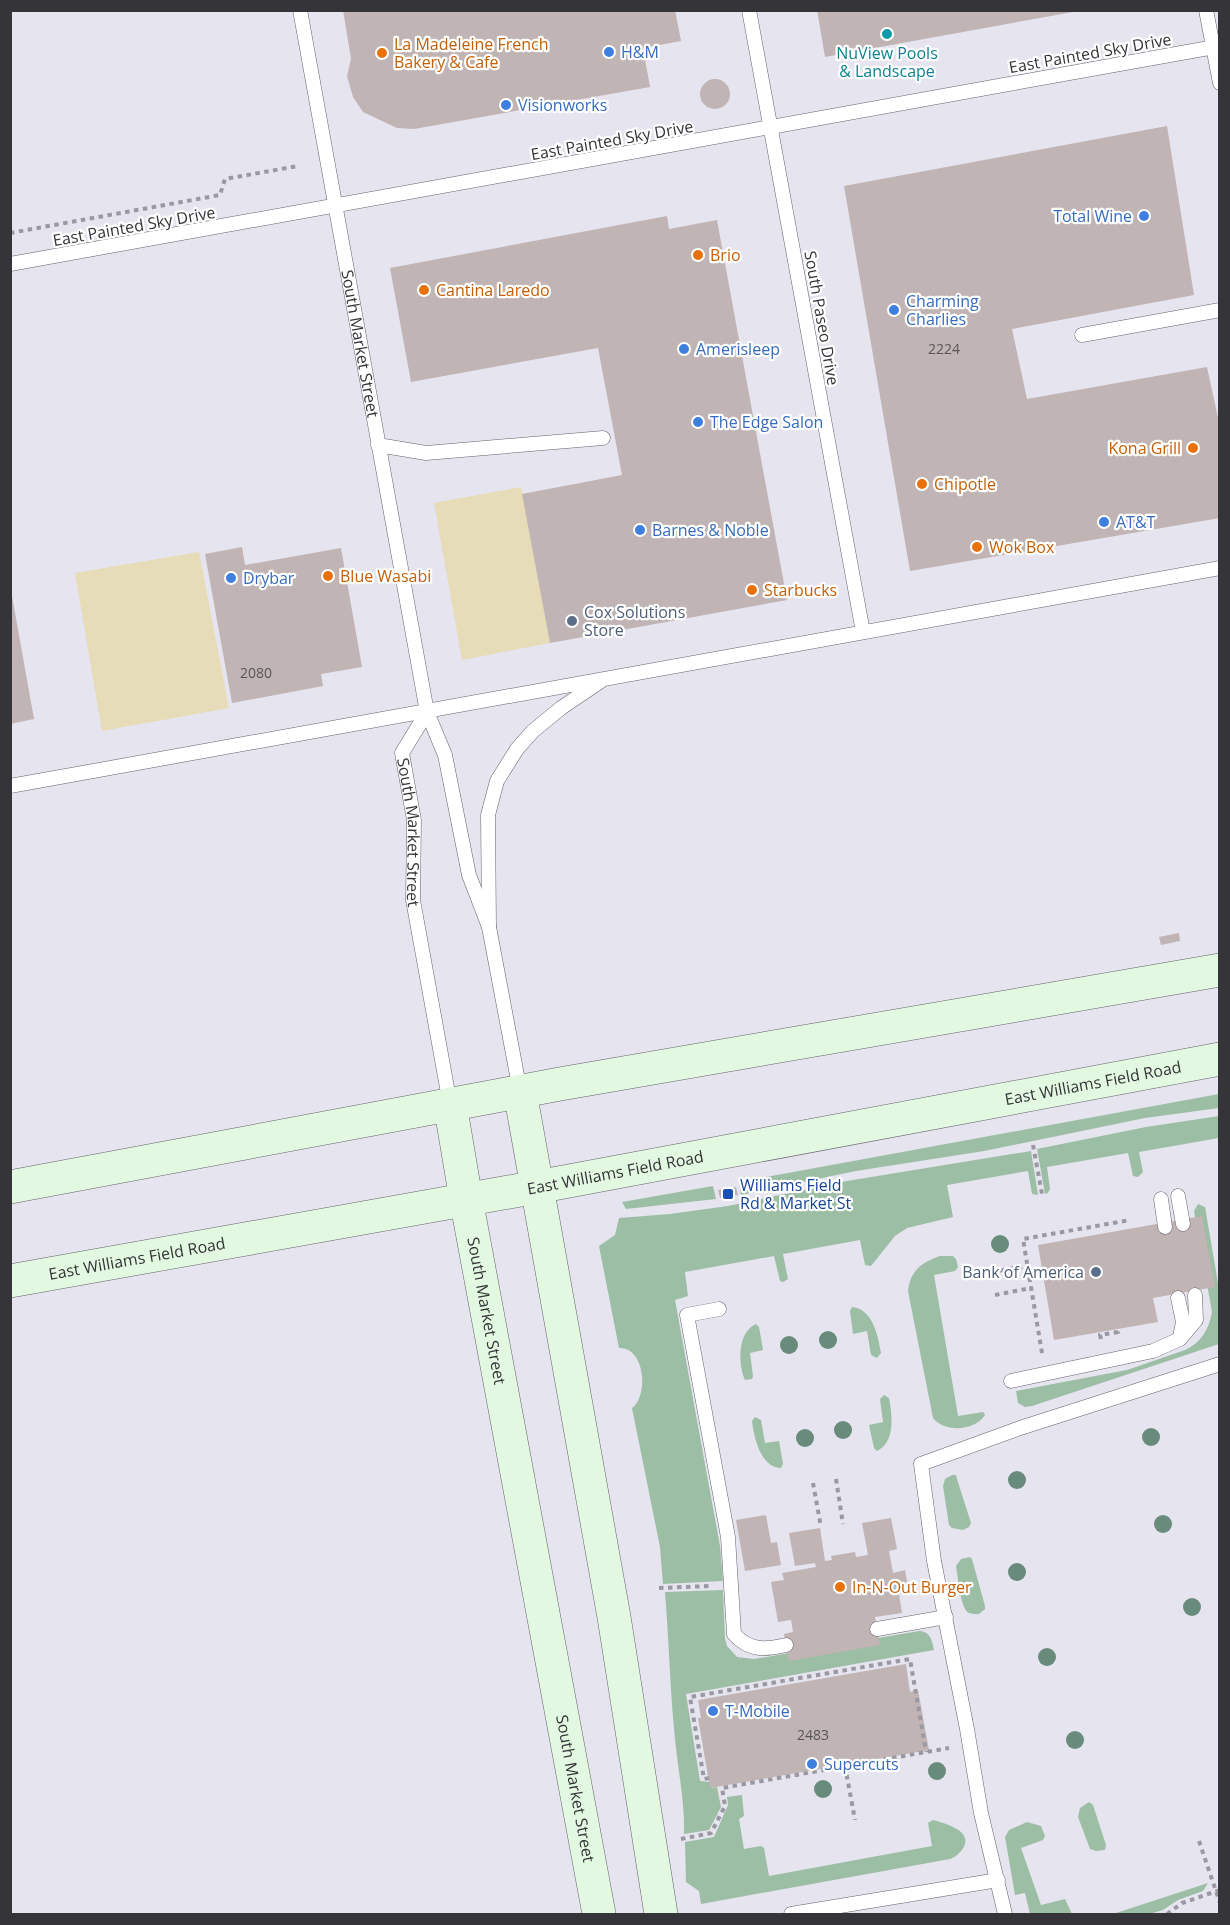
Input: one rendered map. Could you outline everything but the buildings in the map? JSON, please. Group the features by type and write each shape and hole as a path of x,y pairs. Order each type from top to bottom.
{"main road":[{"path":"10,1187 450,1104 1220,970"},
{"path":"1148,1072 1203,1040 1220,1036"},
{"name":"East Williams Field Road","path":"10,1281 537,1187 1220,1059"},
{"name":"South Market Street","path":"520,1092 612,1607 661,1914"},
{"name":"South Market Street","path":"450,1104 599,1914"}],"lane":[{"name":"South Market Street","path":"300,10 427,712 445,755 469,875 489,927"},
{"name":"South Paseo Drive","path":"749,10 863,632"},
{"path":"1206,10 1216,47 1220,83"},
{"name":"East Painted Sky Drive","path":"10,264 1216,47"},
{"path":"1082,335 1220,310"},
{"path":"378,445 426,453 603,438"},
{"path":"10,786 1220,568"},
{"name":"South Market Street","path":"520,1092 489,927 488,815 497,781 517,749 533,731 561,708 605,678"},
{"name":"South Market Street","path":"427,712 402,753 414,820 413,900 450,1104"},
{"path":"1178,1196 1183,1224"},
{"path":"1161,1199 1166,1227"},
{"path":"1011,1381 1153,1351 1180,1339 1196,1320 1195,1295"},
{"path":"1178,1298 1183,1322 1180,1339"},
{"path":"719,1309 687,1315 729,1537 734,1634 741,1642 753,1648 786,1645"},
{"path":"1005,1914 981,1813 970,1744 934,1561 921,1464 1020,1428 1220,1364"},
{"path":"878,1629 945,1617"},
{"path":"791,1914 998,1880"}],"path":[{"path":"10,233 220,195 225,179 298,166"},
{"path":"1033,1145 1042,1194"},
{"path":"1043,1361 1023,1239 1130,1220"},
{"path":"991,1272 1027,1266"},
{"path":"995,1295 1031,1288"},
{"path":"1102,1342 1100,1335 1118,1332 1118,1329"},
{"path":"836,1479 843,1524"},
{"path":"813,1483 821,1527"},
{"path":"659,1588 710,1586"},
{"path":"709,1778 704,1779 690,1697 910,1659 926,1752"},
{"path":"680,1839 711,1833 724,1806 722,1788 970,1744"},
{"path":"845,1766 855,1820"},
{"path":"1199,1841 1218,1891 1220,1903"},
{"path":"1167,1914 1182,1903 1218,1891"}],"green space":[{"path":"1219,1094 1219,1108 1145,1118 984,1151 856,1171 741,1195 739,1182"},
{"path":"1219,1116 1219,1138 1139,1152 1143,1172 1138,1177 1133,1176 1128,1153 1047,1167 1050,1189 1045,1194 1037,1149 1146,1127"},
{"path":"1031,1151 1038,1195 1032,1194 1028,1171 947,1185 953,1217 907,1228 895,1236 871,1266 865,1265 860,1240 783,1254 788,1279 783,1282 780,1281 774,1256 685,1272 688,1296 675,1300 720,1546 723,1581 663,1584 660,1547 632,1408 641,1393 642,1373 634,1355 628,1350 619,1348 599,1246 615,1235 619,1218 728,1206 847,1181"},
{"path":"713,1186 716,1199 626,1209 622,1202"},
{"path":"1198,1204 1205,1207 1219,1289 1219,1344 1032,1406 1025,1407 1018,1403 1016,1391 1127,1370 1185,1350 1200,1339 1209,1324 1212,1312 1194,1211"},
{"path":"940,1256 953,1256 958,1267 955,1271 934,1275 958,1416 983,1412 985,1415 974,1424 960,1428 945,1426 933,1418 908,1291 911,1278 918,1268"},
{"path":"852,1307 865,1313 873,1324 881,1353 877,1358 871,1355 867,1331 853,1334 850,1311"},
{"path":"756,1324 759,1327 763,1350 750,1353 753,1376 752,1379 745,1380 740,1358 742,1341 745,1334"},
{"path":"884,1395 889,1398 891,1427 887,1441 877,1451 874,1448 869,1425 883,1422 880,1399"},
{"path":"755,1417 761,1420 765,1443 779,1441 783,1464 781,1468 768,1462 759,1450 752,1421"},
{"path":"956,1475 971,1523 963,1530 952,1528 949,1525 943,1486 945,1479"},
{"path":"970,1557 985,1606 979,1614 966,1610 961,1599 956,1566 961,1559"},
{"path":"723,1590 725,1639 727,1646 737,1657 754,1659 919,1631 928,1634 934,1650 686,1694 700,1781 710,1782 710,1788 717,1787 721,1807 709,1830 684,1834 673,1721 665,1592"},
{"path":"742,1795 744,1816 739,1819 744,1849 761,1846 764,1848 769,1876 932,1846 928,1823 933,1820 947,1824 961,1832 965,1844 957,1855 950,1859 701,1904 699,1891 686,1882 685,1842 714,1837 728,1805 727,1797"},
{"path":"1089,1802 1093,1805 1106,1845 1105,1850 1090,1849 1078,1817 1080,1808"},
{"path":"1027,1822 1041,1826 1045,1836 1043,1840 1021,1848 1041,1905 1065,1899 1072,1914 1030,1914 1025,1893 1015,1895 1005,1837 1009,1830"},
{"path":"1208,1883 1203,1891 1178,1900 1163,1910 1149,1914 1113,1914"}],"sand":[{"path":"521,487 550,643 462,660 434,503"},
{"path":"199,552 229,708 102,731 75,573"}],"place":[{"name":"NuView Pools & Landscape","path":"887,34"},
{"name":"H&M","path":"609,52"},
{"name":"La Madeleine French Bakery & Cafe","path":"382,53"},
{"name":"Visionworks","path":"506,105"},
{"name":"Total Wine","path":"1144,216"},
{"name":"Brio","path":"698,255"},
{"name":"Cantina Laredo","path":"424,290"},
{"name":"Charming Charlies","path":"894,310"},
{"name":"Amerisleep","path":"684,349"},
{"name":"The Edge Salon","path":"698,422"},
{"name":"Kona Grill","path":"1193,448"},
{"name":"Chipotle","path":"922,484"},
{"name":"AT&T","path":"1104,522"},
{"name":"Barnes & Noble","path":"640,530"},
{"name":"Wok Box","path":"977,547"},
{"name":"Blue Wasabi","path":"328,576"},
{"name":"Drybar","path":"231,578"},
{"name":"Starbucks","path":"752,590"},
{"name":"Cox Solutions Store","path":"572,621"},
{"name":"Williams Field Rd & Market St","path":"728,1194"},
{"name":"Bank of America","path":"1096,1272"},
{"name":"In-N-Out Burger","path":"840,1587"},
{"name":"T-Mobile","path":"713,1711"},
{"name":"Supercuts","path":"812,1764"}]}
